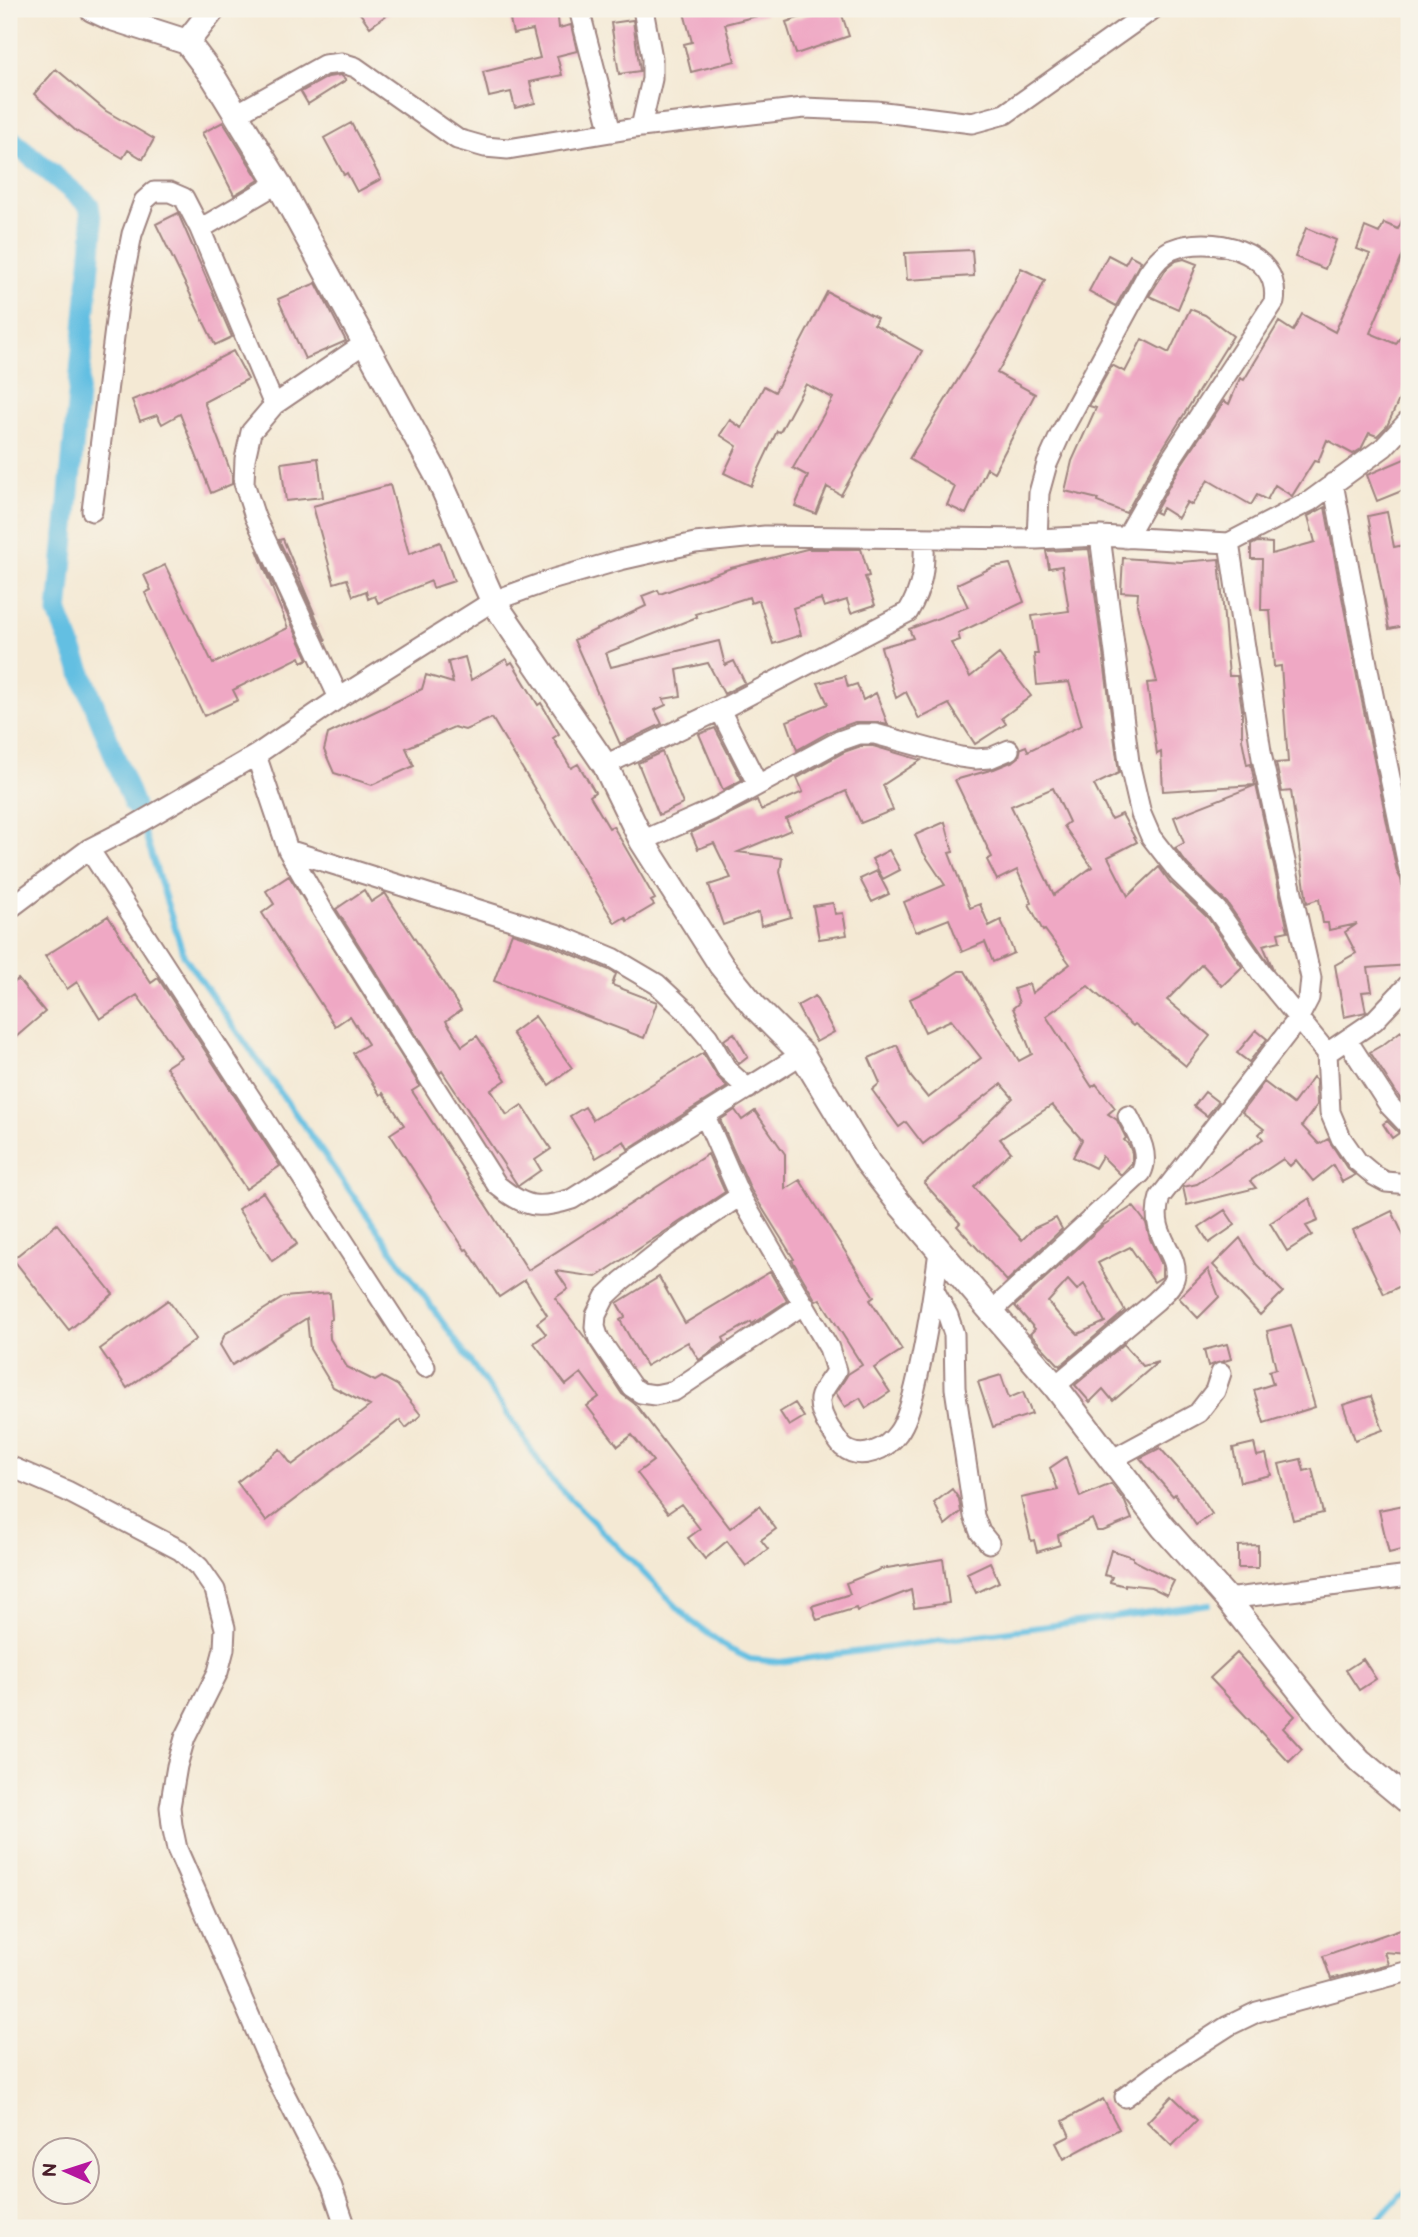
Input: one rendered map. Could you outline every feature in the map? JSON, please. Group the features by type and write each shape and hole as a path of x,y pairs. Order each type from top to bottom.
{"main road":[{"path":"92,9 187,42 214,78 278,183 438,477 492,601 605,765 642,841 721,965 754,1006 803,1054 868,1163 939,1251 1055,1386 1171,1536 1227,1599 1328,1726 1360,1761 1409,1802"},
{"path":"187,42 213,9"}],"street":[{"path":"579,9 611,132"},
{"path":"641,127 652,79 652,58 643,9"},
{"path":"236,114 324,65 342,63 355,67 457,139 485,147 508,149 641,127 804,108 876,111 972,123 1005,114 1153,9"},
{"path":"200,229 278,183"},
{"path":"92,511 118,305 132,234 144,201 154,192 170,192 184,198 200,229 274,405"},
{"path":"1037,539 1039,493 1046,464 1060,433 1157,260 1169,251 1189,245 1222,244 1249,254 1271,278 1276,291 1274,302 1169,462 1126,538"},
{"path":"339,698 255,517 244,483 245,459 251,432 274,405 365,343"},
{"path":"9,909 89,849 256,755 339,698 492,601 620,560 695,543 765,536 1037,539 1100,536 1229,543 1310,501 1384,447 1409,420"},
{"path":"1334,483 1370,680 1409,870"},
{"path":"1100,536 1129,762 1141,814 1152,837 1179,873 1217,910 1262,974 1326,1053 1330,1112 1341,1138 1357,1161 1386,1182 1409,1184"},
{"path":"605,765 720,710 908,611 918,595 925,570 924,538"},
{"path":"1055,1386 1169,1287 1175,1270 1156,1223 1160,1197 1298,1018 1309,998 1311,978 1262,758 1229,543"},
{"path":"720,710 758,785"},
{"path":"642,841 712,810 839,741 859,734 897,739 960,757 990,758 1009,750"},
{"path":"256,755 288,850 323,911 497,1185 513,1199 530,1206 547,1208 572,1199 803,1054"},
{"path":"89,849 425,1367"},
{"path":"288,850 556,934 613,958 657,984 686,1011 708,1037 727,1070 748,1089"},
{"path":"1326,1053 1374,1021 1409,984"},
{"path":"1348,1040 1389,1105 1409,1126"},
{"path":"705,1116 740,1196 804,1304 835,1363 836,1371 820,1399 825,1421 842,1446 852,1451 874,1452 887,1447 900,1431 922,1362 939,1251"},
{"path":"992,1311 1141,1172 1145,1165 1145,1154 1128,1116"},
{"path":"740,1196 666,1246 605,1297 596,1315 595,1327 599,1339 632,1387 641,1394 655,1395 674,1391 804,1304"},
{"path":"934,1290 954,1334 955,1388 974,1516 980,1532 989,1543"},
{"path":"1111,1460 1198,1413 1215,1391 1221,1374"},
{"path":"9,1466 67,1492 180,1550 199,1567 215,1590 225,1628 224,1650 218,1672 186,1738 177,1766 170,1807 172,1825 177,1849 275,2075 332,2187 346,2228"},
{"path":"1227,1599 1409,1576"},
{"path":"1125,2097 1172,2062 1228,2026 1257,2012 1409,1972"}],"building":[{"path":"357,9 395,9 370,27"},
{"path":"508,9 557,9 559,28 571,25 577,51 557,56 562,75 530,82 535,103 515,108 511,92 489,97 483,72 540,58 533,30 513,34"},
{"path":"683,9 764,9 765,14 725,24 735,61 691,72 684,44 692,42"},
{"path":"825,9 840,9 849,36 796,54 786,22"},
{"path":"633,20 640,71 619,74 611,23"},
{"path":"56,69 106,111 154,139 143,159 128,150 123,158 76,131 34,94"},
{"path":"341,75 346,80 308,104 301,92 328,77"},
{"path":"223,122 259,180 234,195 202,133"},
{"path":"351,123 381,179 357,192 347,173 344,175 324,138"},
{"path":"1409,206 1409,240 1370,333 1396,344 1409,321 1409,378 1387,426 1377,436 1369,433 1361,449 1353,454 1327,440 1318,462 1314,461 1292,496 1275,485 1267,500 1257,495 1251,505 1208,480 1192,505 1187,502 1178,518 1162,508 1159,514 1155,512 1179,468 1224,401 1229,404 1240,378 1244,380 1279,322 1293,331 1302,314 1335,332 1370,254 1357,249 1365,227 1379,233 1384,223 1398,229"},
{"path":"178,213 232,337 215,345 156,224"},
{"path":"1306,228 1336,240 1325,269 1295,257"},
{"path":"972,250 974,276 907,280 905,253"},
{"path":"1108,255 1125,264 1130,255 1141,261 1116,306 1089,291"},
{"path":"1184,259 1197,264 1178,309 1149,296 1167,268"},
{"path":"1021,268 1045,280 1016,341 997,373 1035,394 994,472 987,468 966,514 947,505 955,487 909,459 999,313"},
{"path":"316,283 346,341 305,359 278,299"},
{"path":"827,292 877,318 874,324 922,351 841,495 827,487 816,514 795,506 808,476 793,468 833,398 806,384 780,432 777,431 751,486 724,473 737,446 720,435 730,420 742,428 764,386 775,392"},
{"path":"1190,309 1205,315 1233,336 1158,456 1126,513 1097,502 1098,499 1065,491 1072,461 1096,408 1089,406 1112,365 1125,372 1142,339 1169,353"},
{"path":"233,351 248,379 204,402 232,475 232,484 211,493 180,414 162,424 157,415 140,421 132,400"},
{"path":"1409,457 1409,488 1377,501 1367,475"},
{"path":"318,458 323,497 286,501 281,463"},
{"path":"390,485 409,554 440,542 454,581 433,588 431,581 378,603 375,596 368,599 366,591 353,596 347,579 334,583 313,506"},
{"path":"1325,507 1358,682 1397,872 1406,903 1407,940 1409,939 1409,965 1368,968 1372,991 1362,992 1366,1012 1344,1017 1335,965 1356,953 1345,932 1357,924 1329,930 1328,923 1323,923 1319,899 1307,903 1291,791 1282,792 1276,763 1288,762 1281,666 1274,667 1270,610 1261,610 1262,559 1251,559 1251,545 1257,542 1272,543 1272,554 1315,542 1308,516"},
{"path":"1387,512 1394,547 1404,545 1409,573 1409,625 1389,629 1368,516"},
{"path":"283,539 326,641 279,540"},
{"path":"807,549 861,549 869,576 865,577 875,605 851,613 847,600 824,607 821,599 793,608 801,635 773,644 759,600 751,603 749,597 695,614 697,617 606,653 611,667 719,641 725,665 734,661 745,683 724,694 708,663 677,670 681,696 663,699 666,705 655,710 662,724 620,744 574,640 646,606 642,596 658,590 660,594 731,568"},
{"path":"1089,549 1119,773 1094,785 1111,819 1122,814 1137,842 1108,857 1128,896 1159,867 1170,882 1208,918 1242,967 1222,986 1202,964 1167,1000 1210,1036 1186,1066 1135,1024 1133,1026 1088,986 1046,1016 1092,1087 1096,1084 1115,1108 1108,1114 1117,1120 1126,1138 1124,1140 1132,1153 1132,1163 1121,1175 1102,1156 1095,1168 1073,1157 1082,1140 1052,1105 1000,1139 1011,1152 974,1187 1022,1240 1034,1228 1056,1218 1062,1229 1007,1281 957,1226 960,1223 924,1183 1013,1098 1001,1084 923,1144 906,1122 899,1127 872,1090 880,1083 869,1058 897,1045 911,1077 928,1098 981,1058 951,1020 925,1032 910,999 941,984 959,971 965,971 1019,1061 1032,1054 1013,1008 1019,1003 1014,989 1029,984 1032,993 1070,964 1045,930 1043,931 1029,904 1032,903 1017,870 997,880 987,860 992,857 955,780 1014,761 1019,757 1021,748 1026,746 1028,751 1082,725 1069,682 1037,685 1034,654 1038,654 1032,616 1069,611 1062,566 1049,568 1046,551","holes":["1053,788 1069,822 1064,826 1092,867 1054,895 1011,806"]},
{"path":"257,550 308,659 302,662 300,657 233,690 238,700 204,716 145,593 151,590 144,575 165,565 213,664 288,628"},
{"path":"1123,558 1181,562 1219,559 1229,676 1237,676 1242,709 1242,739 1247,765 1251,764 1255,785 1163,791 1161,752 1157,754 1147,683 1157,682 1137,605 1138,593 1121,592"},
{"path":"1010,564 1024,602 958,633 960,640 951,643 970,677 999,654 1031,696 1002,718 1006,724 975,744 949,704 919,719 906,692 896,698 881,647 913,638 909,629 968,607 957,584 993,567"},
{"path":"465,657 471,680 506,659 509,664 512,662 559,734 553,738 571,768 578,764 595,792 590,796 609,828 613,826 655,899 651,901 654,905 627,921 625,917 615,923 492,718 465,730 454,727 406,748 414,766 372,785 334,773 324,750 328,734 422,689 426,675 453,683 448,662"},
{"path":"845,676 848,687 857,684 863,700 876,693 888,725 855,722 833,730 797,750 787,721 828,704 818,683"},
{"path":"715,728 742,780 723,790 699,734"},
{"path":"861,746 873,746 921,760 883,785 893,810 861,823 846,791 786,819 791,830 738,852 782,858 780,872 791,917 761,926 759,912 723,925 709,885 731,878 714,843 698,849 691,833 757,800 761,810 803,792 797,778 844,752"},
{"path":"662,752 683,804 659,815 638,763"},
{"path":"1256,785 1288,931 1278,933 1280,941 1263,945 1273,969 1227,903 1188,865 1175,848 1184,843 1174,817"},
{"path":"945,822 953,852 949,853 970,908 980,904 989,926 1001,920 1014,953 993,962 985,942 962,952 949,919 916,932 904,902 945,885 915,835"},
{"path":"889,850 900,870 883,879 872,859"},
{"path":"877,871 889,894 872,902 860,879"},
{"path":"289,876 420,1086 412,1091 528,1270 708,1154 725,1192 596,1277 556,1271 568,1289 555,1298 622,1394 635,1404 730,1528 759,1506 776,1529 761,1540 768,1549 746,1566 727,1541 705,1559 688,1538 700,1529 681,1504 668,1513 637,1473 653,1461 632,1435 618,1446 587,1406 599,1397 581,1373 566,1385 534,1343 546,1334 537,1323 547,1315 525,1280 499,1297 467,1249 465,1250 390,1134 404,1125 383,1093 380,1095 353,1053 368,1044 350,1016 335,1026 262,913 274,904 266,891"},
{"path":"364,890 371,902 385,893 461,1010 446,1021 462,1046 477,1036 506,1080 491,1090 507,1115 522,1105 551,1149 535,1160 541,1170 518,1186 442,1071 440,1073 336,909"},
{"path":"833,903 835,914 843,913 847,935 819,939 813,906"},
{"path":"108,916 151,983 158,978 280,1166 246,1189 166,1067 181,1057 137,995 100,1019 77,982 67,989 45,956"},
{"path":"512,933 607,969 616,974 612,985 657,1002 644,1038 494,981"},
{"path":"18,979 45,1012 9,1043 9,987"},
{"path":"815,996 834,1032 816,1042 797,1006"},
{"path":"535,1016 572,1068 549,1085 512,1033"},
{"path":"1256,1030 1267,1039 1249,1062 1237,1053"},
{"path":"1401,1031 1409,1040 1409,1109 1370,1052"},
{"path":"734,1033 748,1057 739,1064 724,1040"},
{"path":"703,1053 727,1087 628,1149 624,1141 596,1158 570,1116 585,1107 593,1120"},
{"path":"1313,1077 1316,1080 1317,1105 1302,1126 1319,1144 1328,1139 1347,1168 1355,1175 1342,1182 1333,1165 1313,1181 1296,1160 1290,1166 1283,1159 1250,1181 1256,1188 1187,1205 1183,1187 1197,1184 1263,1139 1259,1134 1264,1129 1242,1112 1264,1082 1293,1104"},
{"path":"1205,1092 1218,1102 1207,1116 1194,1106"},
{"path":"735,1110 742,1120 755,1111 785,1154 785,1189 800,1180 874,1297 870,1300 902,1350 874,1368 890,1392 866,1408 860,1398 845,1407 836,1393 848,1374 862,1365 820,1299 816,1301 792,1260 794,1259 751,1190 720,1120"},
{"path":"1387,1121 1399,1133 1392,1138 1383,1124"},
{"path":"263,1192 297,1244 272,1261 238,1209"},
{"path":"1310,1198 1318,1221 1306,1226 1312,1235 1287,1251 1270,1223"},
{"path":"1133,1206 1146,1223 1162,1265 1162,1277 1154,1282 1130,1247 1098,1263 1125,1311 1060,1366 1030,1334 1035,1329 1015,1306 1102,1226","holes":["1068,1280 1077,1290 1084,1284 1105,1322 1078,1334 1048,1302"]},
{"path":"1225,1210 1235,1225 1209,1243 1199,1227"},
{"path":"1392,1211 1409,1247 1409,1282 1384,1294 1353,1230"},
{"path":"57,1224 113,1294 69,1330 13,1259"},
{"path":"1240,1238 1256,1264 1283,1292 1260,1315 1213,1265"},
{"path":"1208,1269 1219,1297 1198,1318 1179,1298"},
{"path":"770,1272 787,1301 752,1324 751,1322 723,1338 725,1342 699,1360 688,1342 646,1366 620,1320 625,1317 617,1303 659,1277 685,1323"},
{"path":"330,1293 330,1339 347,1367 375,1381 382,1377 397,1385 421,1415 406,1428 400,1420 266,1521 237,1482 280,1449 292,1465 370,1406 333,1387 310,1349 307,1318 232,1365 220,1345 225,1334 284,1297"},
{"path":"168,1300 196,1339 127,1388 100,1349"},
{"path":"1291,1325 1315,1407 1264,1423 1254,1390 1273,1384 1269,1371 1276,1369 1267,1331"},
{"path":"1124,1344 1143,1366 1158,1362 1113,1401 1103,1389 1090,1402 1075,1385"},
{"path":"1227,1344 1231,1359 1208,1366 1204,1350"},
{"path":"1001,1375 1009,1398 1023,1392 1032,1414 993,1427 978,1382"},
{"path":"1371,1396 1383,1430 1355,1440 1343,1405"},
{"path":"795,1403 804,1417 789,1426 780,1412"},
{"path":"1254,1443 1257,1456 1266,1454 1271,1475 1240,1482 1233,1448"},
{"path":"1160,1448 1192,1484 1212,1514 1196,1525 1175,1494 1173,1496 1140,1458"},
{"path":"1066,1457 1080,1497 1111,1484 1125,1502 1132,1519 1097,1531 1092,1519 1058,1535 1060,1545 1037,1552 1034,1540 1031,1541 1021,1498 1058,1490 1050,1468"},
{"path":"1301,1459 1304,1471 1312,1469 1323,1513 1293,1520 1279,1464"},
{"path":"952,1489 959,1499 961,1512 945,1525 934,1503"},
{"path":"1409,1504 1409,1548 1389,1553 1379,1510"},
{"path":"1258,1545 1258,1568 1238,1568 1238,1546"},
{"path":"1111,1550 1133,1557 1133,1560 1174,1581 1167,1595 1151,1587 1125,1586 1110,1582 1112,1577 1104,1575"},
{"path":"943,1559 949,1603 914,1608 911,1590 857,1611 856,1608 817,1620 812,1606 850,1594 846,1583 881,1569"},
{"path":"990,1562 999,1582 976,1593 967,1573"},
{"path":"1237,1653 1295,1716 1283,1728 1302,1749 1289,1762 1210,1678"},
{"path":"1363,1659 1376,1679 1359,1690 1346,1670"},
{"path":"1409,1926 1409,1954 1384,1952 1388,1964 1331,1979 1323,1956"},
{"path":"1172,2096 1197,2120 1172,2146 1147,2122"},
{"path":"1103,2099 1119,2129 1064,2159 1056,2143 1070,2136 1063,2121"}],"waterway":[{"path":"9,138 89,205 93,231 58,613 134,805"},
{"path":"144,831 184,956 518,1429 548,1476 691,1621 729,1649 750,1659 780,1662 1209,1604"},
{"path":"1371,2228 1400,2195 1409,2190"}]}
